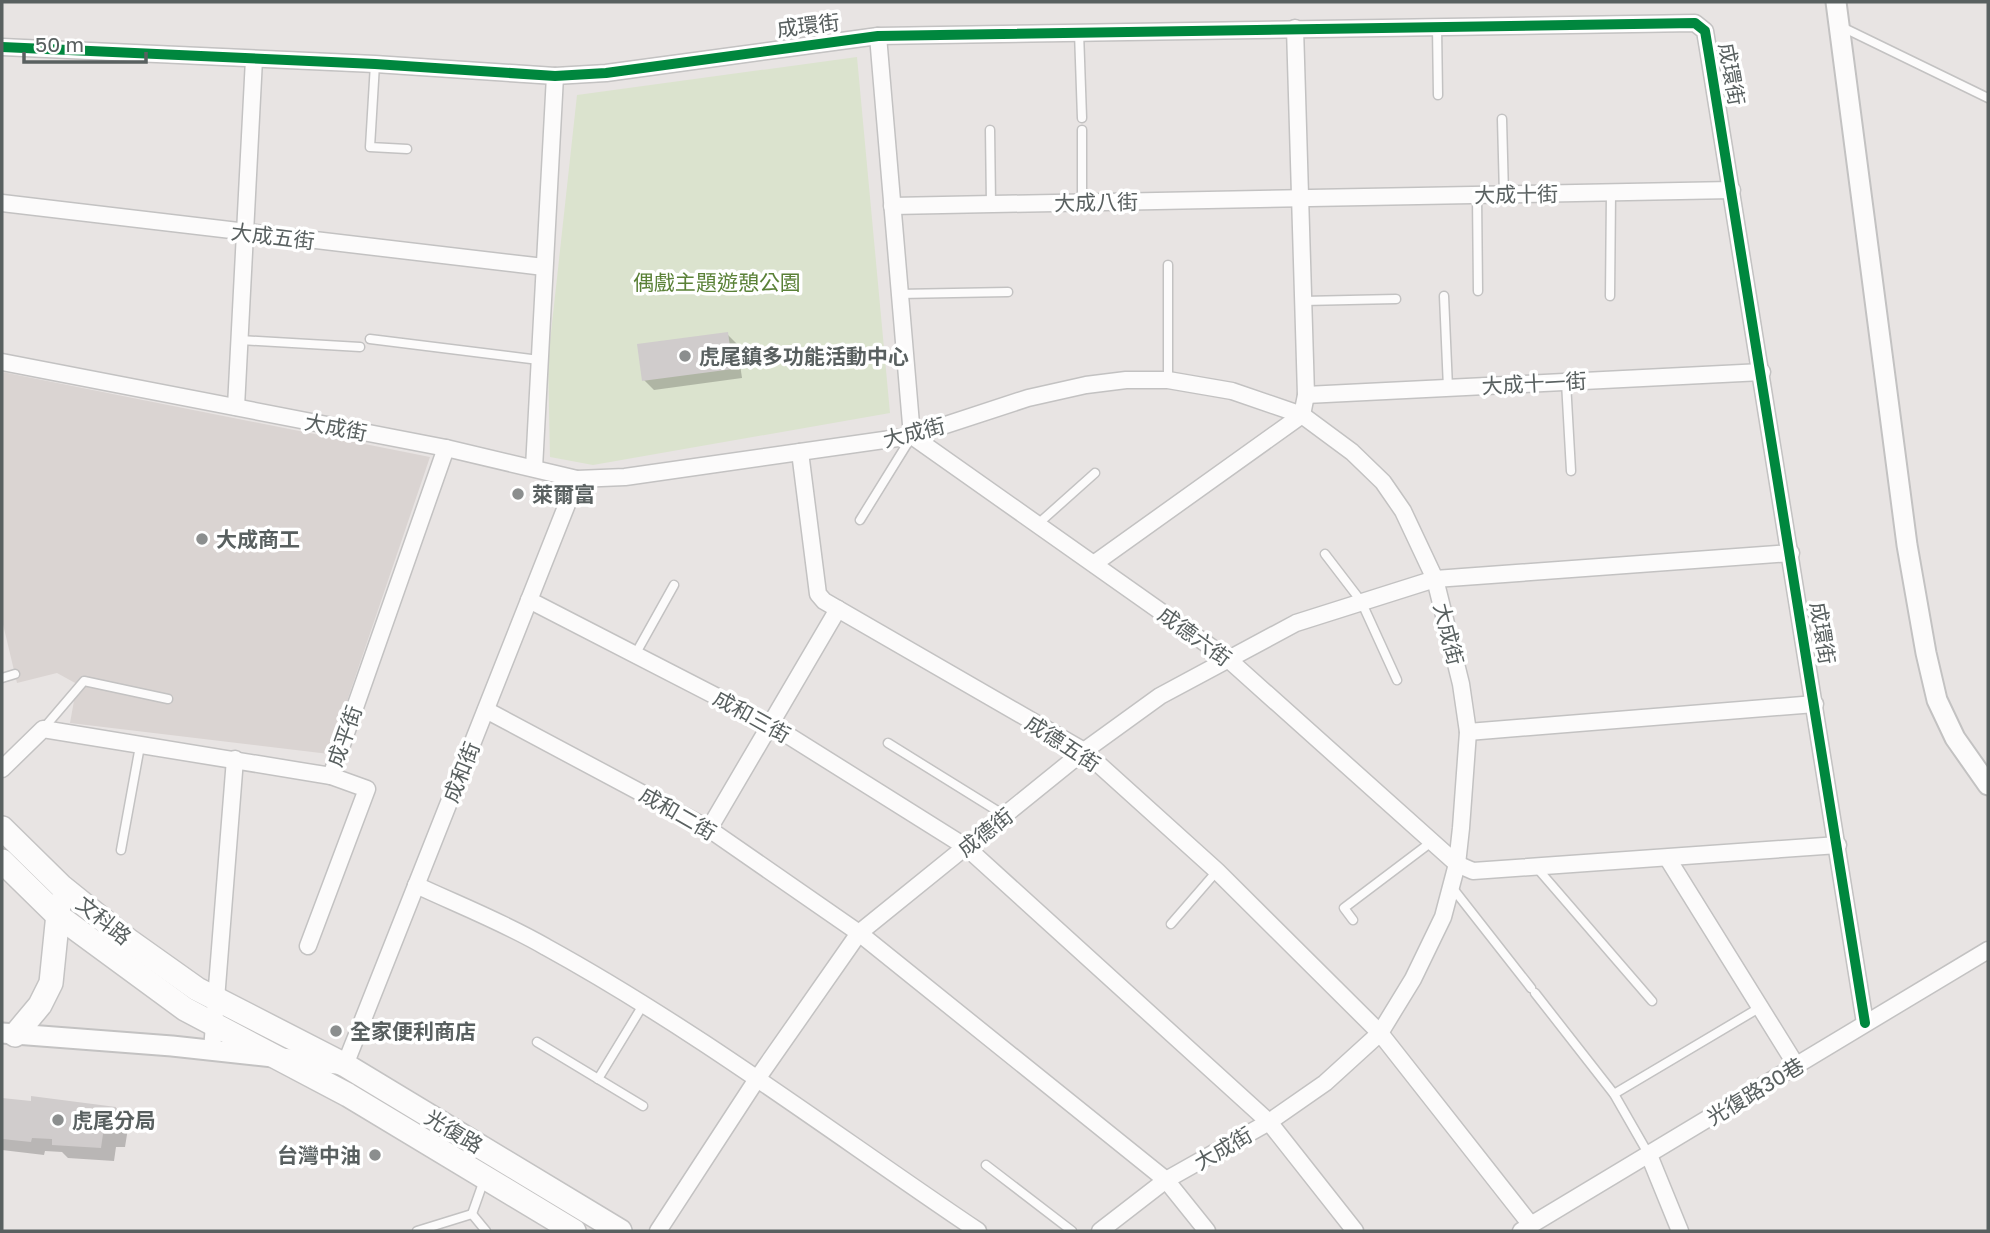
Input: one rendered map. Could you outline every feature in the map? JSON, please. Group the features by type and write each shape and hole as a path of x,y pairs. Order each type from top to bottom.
{"main road":[{"name":"文科路","path":"2,828 61,886 128,940 216,1001 345,1065"},
{"name":"文科路","path":"2,861 57,915 176,1003 278,1056"},
{"path":"8,1034 40,1005 51,983 56,959 61,886"},
{"name":"光復路","path":"278,1056 486,1176 575,1231"},
{"name":"光復路","path":"345,1065 620,1231"}],"street":[{"path":"1836,2 1901,503 1926,653 1937,699 1951,729 1988,785"},
{"name":"成環街","path":"2,47 375,64 555,76 606,73 878,36 1695,23 1705,31 1865,1023"},
{"path":"1095,563 1302,415 1306,395 1295,28"},
{"path":"878,36 912,436"},
{"path":"236,407 254,59"},
{"path":"534,468 555,76"},
{"name":"大成十街","path":"1301,198 1732,190"},
{"name":"大成八街","path":"892,206 1301,198"},
{"name":"大成五街","path":"2,203 544,267"},
{"name":"大成街","path":"2,362 446,448 577,479 625,477 912,436 1028,398 1086,385 1126,380 1168,380 1232,391 1302,415 1352,452 1383,482 1403,511 1434,579 1461,684 1468,732 1457,864 1443,916 1413,979 1380,1033 1325,1083 1269,1122 1166,1180 1100,1231"},
{"name":"大成十一街","path":"1306,395 1762,372"},
{"name":"成德六街","path":"912,436 1039,523 1228,659 1434,840 1457,864"},
{"name":"成平街","path":"43,729 331,776 446,448"},
{"name":"成德五街","path":"800,452 818,594 838,609 1084,751 1217,871 1380,1033 1526,1228"},
{"name":"成和街","path":"345,1065 577,479"},
{"name":"成德街","path":"657,1231 757,1079 859,933 1084,751 1160,696 1296,623 1434,579 1791,553"},
{"name":"成和三街","path":"529,600 770,724 966,847 1269,1122 1355,1231"},
{"path":"709,829 838,609"},
{"path":"1468,732 1815,704"},
{"name":"成和二街","path":"486,710 709,829 859,933 1166,1180 1207,1231"},
{"path":"2,769 43,729"},
{"path":"212,1050 235,759"},
{"path":"308,946 367,789 331,776"},
{"path":"1457,864 1473,871 1537,868 1838,845"},
{"path":"1668,859 1796,1065"},
{"path":"416,885 543,945 643,1005 757,1079 978,1231"},
{"name":"光復路30巷","path":"1526,1228 1988,950"},
{"name":"光復路","path":"8,1034 278,1056 345,1065"},
{"path":"1648,1155 1680,1231"}],"lane":[{"path":"1839,26 1988,98"},
{"path":"1437,27 1438,96"},
{"path":"1079,32 1082,118"},
{"path":"375,64 370,147 407,149"},
{"path":"1502,119 1504,195"},
{"path":"990,130 991,205"},
{"path":"1082,130 1082,203"},
{"path":"1610,296 1611,192"},
{"path":"1477,195 1478,292"},
{"path":"1168,265 1168,380"},
{"path":"899,294 1008,292"},
{"path":"1444,296 1448,388"},
{"path":"1303,301 1396,299"},
{"path":"370,339 539,360"},
{"path":"240,340 360,348"},
{"path":"1566,382 1571,471"},
{"path":"860,520 912,436"},
{"path":"1039,523 1095,472"},
{"path":"1325,554 1361,601 1397,680"},
{"path":"636,653 674,585"},
{"path":"2,678 15,674"},
{"path":"43,729 83,681 168,699"},
{"path":"888,743 1006,816"},
{"path":"121,850 140,746"},
{"path":"1353,920 1344,908 1434,840"},
{"path":"1537,868 1652,1001"},
{"path":"1171,924 1217,871"},
{"path":"1451,886 1614,1094 1648,1155"},
{"path":"598,1079 643,1005"},
{"path":"1614,1094 1759,1008"},
{"path":"537,1042 643,1106"},
{"path":"986,1165 1072,1231"},
{"path":"472,1214 486,1176"},
{"path":"417,1231 472,1214"},
{"path":"472,1214 486,1231"}],"shaded area":[{"name":"大成商工","path":"2,372 430,457 329,754 70,723 77,684 57,673 17,683 2,620"}],"green space":[{"name":"偶戲主題遊憩公園","path":"857,57 890,413 593,465 550,457 548,360 577,95"}],"building":[{"name":"虎尾鎮多功能活動中心","path":"728,332 733,369 642,381 637,344"},
{"name":"虎尾分局","path":"31,1096 116,1107 112,1134 103,1134 101,1148 52,1145 52,1139 32,1138 31,1142 2,1139 2,1098 31,1101"}],"cycle path":[{"path":"2,47 375,64 555,76 606,73 878,36 1695,23 1705,31 1865,1023"}],"place":[{"name":"虎尾鎮多功能活動中心","path":"685,356"},
{"name":"萊爾富","path":"518,494"},
{"name":"大成商工","path":"202,539"},
{"name":"全家便利商店","path":"336,1031"},
{"name":"虎尾分局","path":"58,1120"},
{"name":"台灣中油","path":"375,1155"}]}
